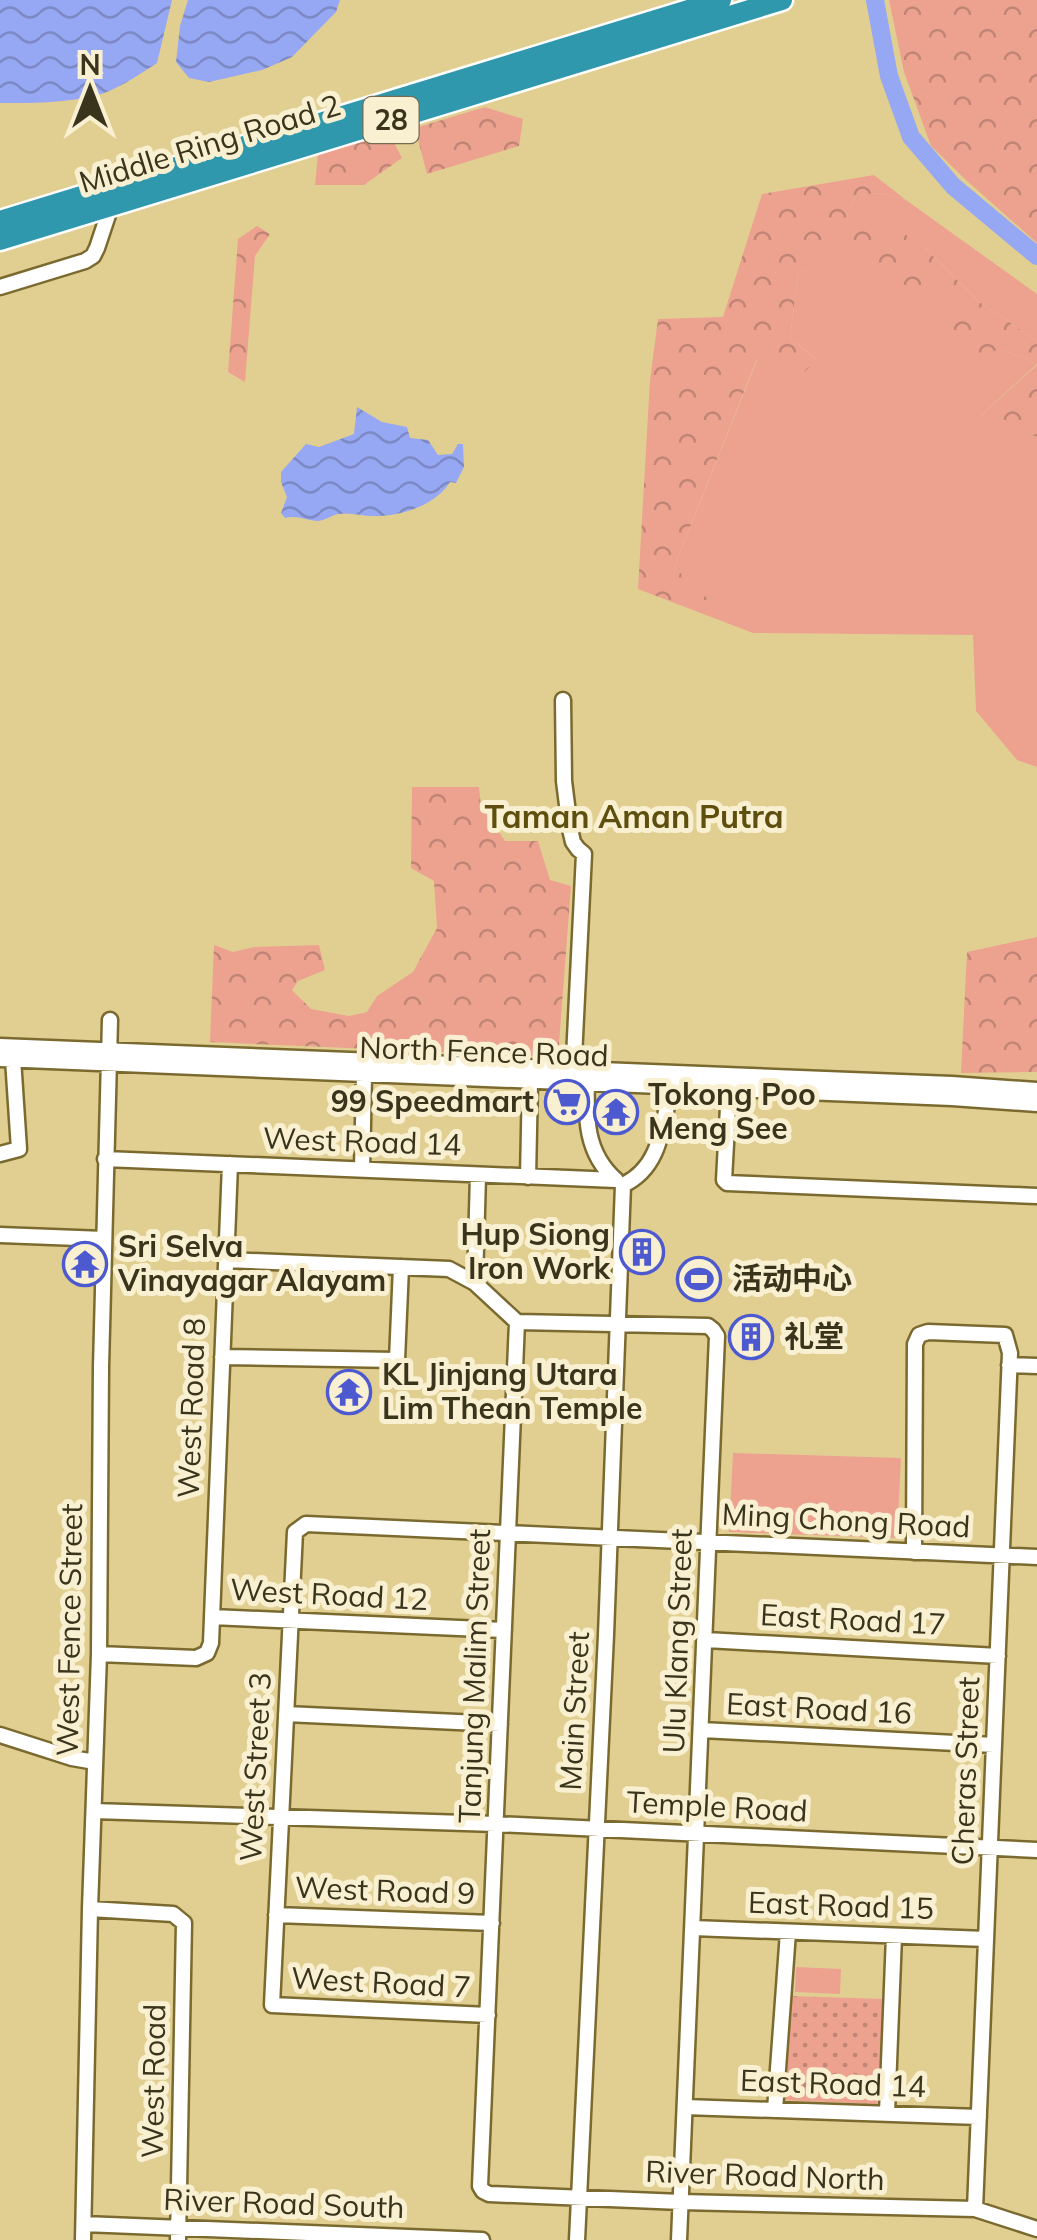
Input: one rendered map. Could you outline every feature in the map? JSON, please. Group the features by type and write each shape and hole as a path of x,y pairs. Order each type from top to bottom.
{"highway":[{"name":"Middle Ring Road 2","path":"0,221 721,0"},
{"name":"Middle Ring Road 2","path":"0,240 782,0"}],"street":[{"path":"0,287 85,262 93,256 111,206"},
{"path":"564,700 564,781 570,830 584,854 580,1077 588,1136 595,1155 620,1182 636,1179 649,1165 659,1145 671,1088"},
{"name":"West Fence Street","path":"84,2232 110,1020"},
{"path":"0,1046 108,1057"},
{"path":"0,1154 19,1150 7,1096 6,1059 108,1057"},
{"name":"North Fence Road","path":"108,1057 580,1077 952,1084 1037,1090"},
{"name":"North Fence Road","path":"202,1060 364,1074 530,1082 580,1077 671,1088 1037,1104"},
{"path":"362,1170 364,1074"},
{"path":"528,1177 530,1082"},
{"path":"729,1090 724,1180 727,1183 1037,1196"},
{"name":"West Road 14","path":"106,1159 620,1182"},
{"name":"West Road 8","path":"99,1654 196,1658 207,1653 210,1643 230,1164"},
{"path":"475,1283 478,1175"},
{"name":"Main Street","path":"577,2240 610,1538 620,1182"},
{"path":"0,1235 104,1239"},
{"path":"226,1260 449,1269 475,1283 517,1322 617,1324"},
{"path":"222,1357 397,1360 401,1266"},
{"name":"Tanjung Malim Street","path":"489,2194 480,2186 517,1322"},
{"name":"Ulu Klang Street","path":"617,1324 708,1326 717,1336 679,2240"},
{"name":"Cheras Street","path":"914,1552 915,1344 919,1335 928,1332 1005,1335 1010,1353 976,2209"},
{"path":"1009,1365 1037,1366"},
{"name":"Ming Chong Road","path":"295,1532 306,1524 1037,1557"},
{"name":"West Street 3","path":"272,2005 295,1532"},
{"name":"West Road 12","path":"212,1617 504,1630"},
{"name":"East Road 17","path":"706,1640 998,1656"},
{"path":"286,1714 500,1724"},
{"name":"East Road 16","path":"702,1730 994,1745"},
{"path":"0,1735 95,1762"},
{"name":"Temple Road","path":"94,1811 496,1824 1037,1850"},
{"name":"West Road","path":"90,1908 174,1914 184,1923 178,2234"},
{"name":"West Road 9","path":"276,1914 492,1923"},
{"name":"East Road 15","path":"693,1928 986,1940"},
{"path":"775,2110 788,1932"},
{"path":"887,2114 894,1936"},
{"name":"West Road 7","path":"272,2005 488,2016"},
{"name":"East Road 14","path":"685,2107 979,2117"},
{"name":"River Road North","path":"489,2194 976,2209 1037,2230"},
{"name":"River Road South","path":"84,2232 478,2240"}],"green space":[{"path":"889,0 1037,0 1037,243 931,146 904,72"},
{"path":"485,107 523,119 519,146 427,174 415,128"},
{"path":"390,135 402,158 364,185 315,185 318,153"},
{"path":"874,175 906,200 881,193 857,195 849,207 881,218 924,247 978,301 1037,341 1037,364 1001,349 963,360 943,293 903,293 838,249 798,274 790,338 817,360 800,376 757,359 674,567 709,600 685,607 638,589 650,380 658,319 723,317 762,194"},
{"path":"881,193 906,200 1037,294 1037,341 978,301 924,247 849,207 857,195"},
{"path":"257,226 270,234 255,256 245,382 228,372 238,239"},
{"path":"839,248 903,293 943,293 1001,349 1037,364 980,416 1037,437 1037,767 1017,760 976,711 973,635 753,633 685,607 708,600 674,567 758,358 816,359 790,338 798,274"},
{"path":"1037,365 1037,437 979,417"},
{"path":"412,787 479,787 481,806 505,841 538,841 550,880 571,886 558,1057 210,1042 214,945 233,952 254,947 319,945 325,970 298,981 292,990 311,1009 349,1016 367,1012 377,996 413,972 437,928 434,881 411,868"},
{"path":"1037,937 1037,1072 961,1073 967,952"},
{"path":"733,1453 901,1458 897,1538 729,1532"},
{"path":"796,1967 841,1969 840,1994 795,1992"},
{"path":"789,1996 884,1999 877,2104 781,2100"}],"water":[{"path":"0,0 172,0 157,63 127,82 83,98 0,103"},
{"path":"188,0 340,0 336,12 292,57 262,70 209,82 189,78 176,62"},
{"path":"357,407 382,422 407,427 410,438 428,440 438,455 452,454 458,444 463,444 464,467 456,483 450,482 426,504 393,514 343,514 317,521 285,518 281,513 287,497 281,472 306,444 319,447 354,434"}],"waterway":[{"path":"875,0 889,76 911,137 953,186 1037,256"}],"place":[{"name":"99 Speedmart","path":"567,1102"},
{"name":"Tokong Poo Meng See","path":"616,1112"},
{"name":"Hup Siong Iron Work","path":"642,1252"},
{"name":"Sri Selva Vinayagar Alayam","path":"85,1264"},
{"name":"活动中心","path":"699,1279"},
{"name":"礼堂","path":"751,1337"},
{"name":"KL Jinjang Utara Lim Thean Temple","path":"349,1392"}],"district":[{"name":"Taman Aman Putra","path":"634,817"}]}
